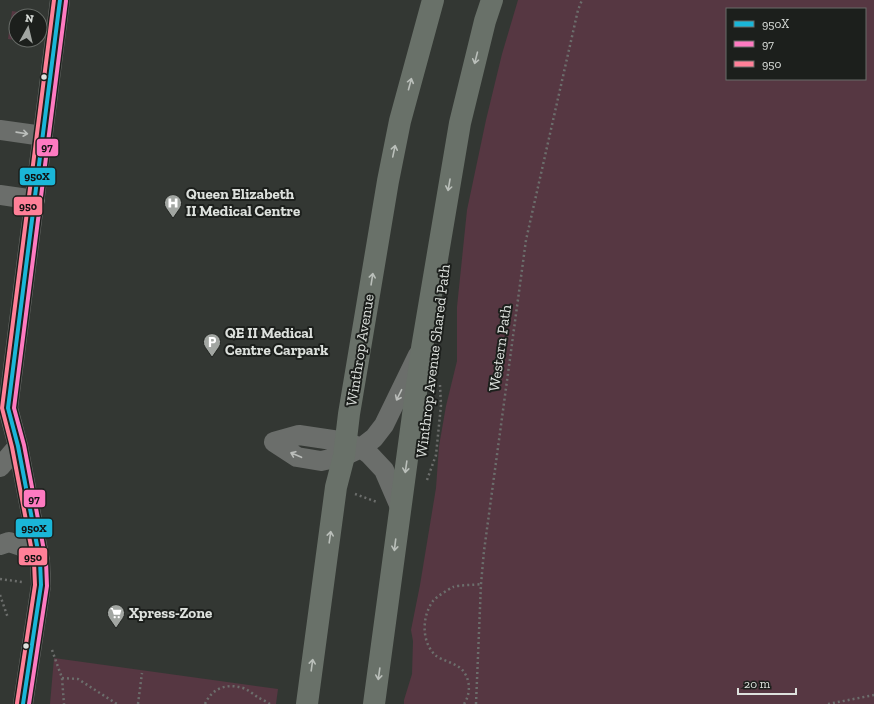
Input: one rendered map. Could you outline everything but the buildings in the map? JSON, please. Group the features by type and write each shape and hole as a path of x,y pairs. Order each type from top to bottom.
{"main road":[{"name":"Winthrop Avenue","path":"307,704 344,490 388,181 400,121 434,0"},
{"path":"374,704 392,506 422,348 460,123 485,20 492,0"}],"lane":[{"path":"23,704 41,585 40,561 18,446 8,408 60,0"},
{"path":"0,130 43,136"},
{"path":"0,195 35,200"},
{"path":"392,506 384,470 369,454 350,449 299,435 274,442 296,457 321,460 350,449 374,438 384,426 422,348"},
{"path":"0,468 18,446"},
{"path":"321,460 330,467 344,490"},
{"path":"0,545 9,542 21,546 40,561"}],"path":[{"name":"Western Path","path":"476,704 481,584 484,551 526,240 578,10 582,0"},
{"name":"Winthrop Avenue Shared Path","path":"426,486 427,478 436,455 441,405 439,386 440,378"},
{"path":"344,490 392,506"},
{"path":"0,580 26,583"},
{"path":"464,704 468,698 469,685 464,672 452,662 436,656 428,645 425,632 425,616 434,600 454,586 481,584"},
{"path":"0,596 8,618"},
{"path":"50,646 62,678 64,704"},
{"path":"138,704 142,672"},
{"path":"62,678 78,679 117,704"},
{"path":"205,704 208,697 219,688 231,685 245,688 270,704"},
{"path":"828,704 874,696"}],"shaded area":[{"path":"518,0 874,0 874,704 404,704 412,674 413,641 411,630 436,488 439,446 446,406 457,361 457,307 467,210 502,54"},
{"path":"54,658 278,689 276,704 50,704"}],"transit line":[{"name":"950","path":"17,703 35,585 34,562 12,447 2,408 54,0"},
{"name":"950X","path":"23,704 41,585 40,561 18,446 8,408 60,0"},
{"name":"97","path":"29,704 47,586 46,561 24,445 14,408 66,1"}],"place":[{"name":"Queen Elizabeth II Medical Centre","path":"173,218"},
{"name":"QE II Medical Centre Carpark","path":"212,357"},
{"name":"Xpress-Zone","path":"116,628"}]}
